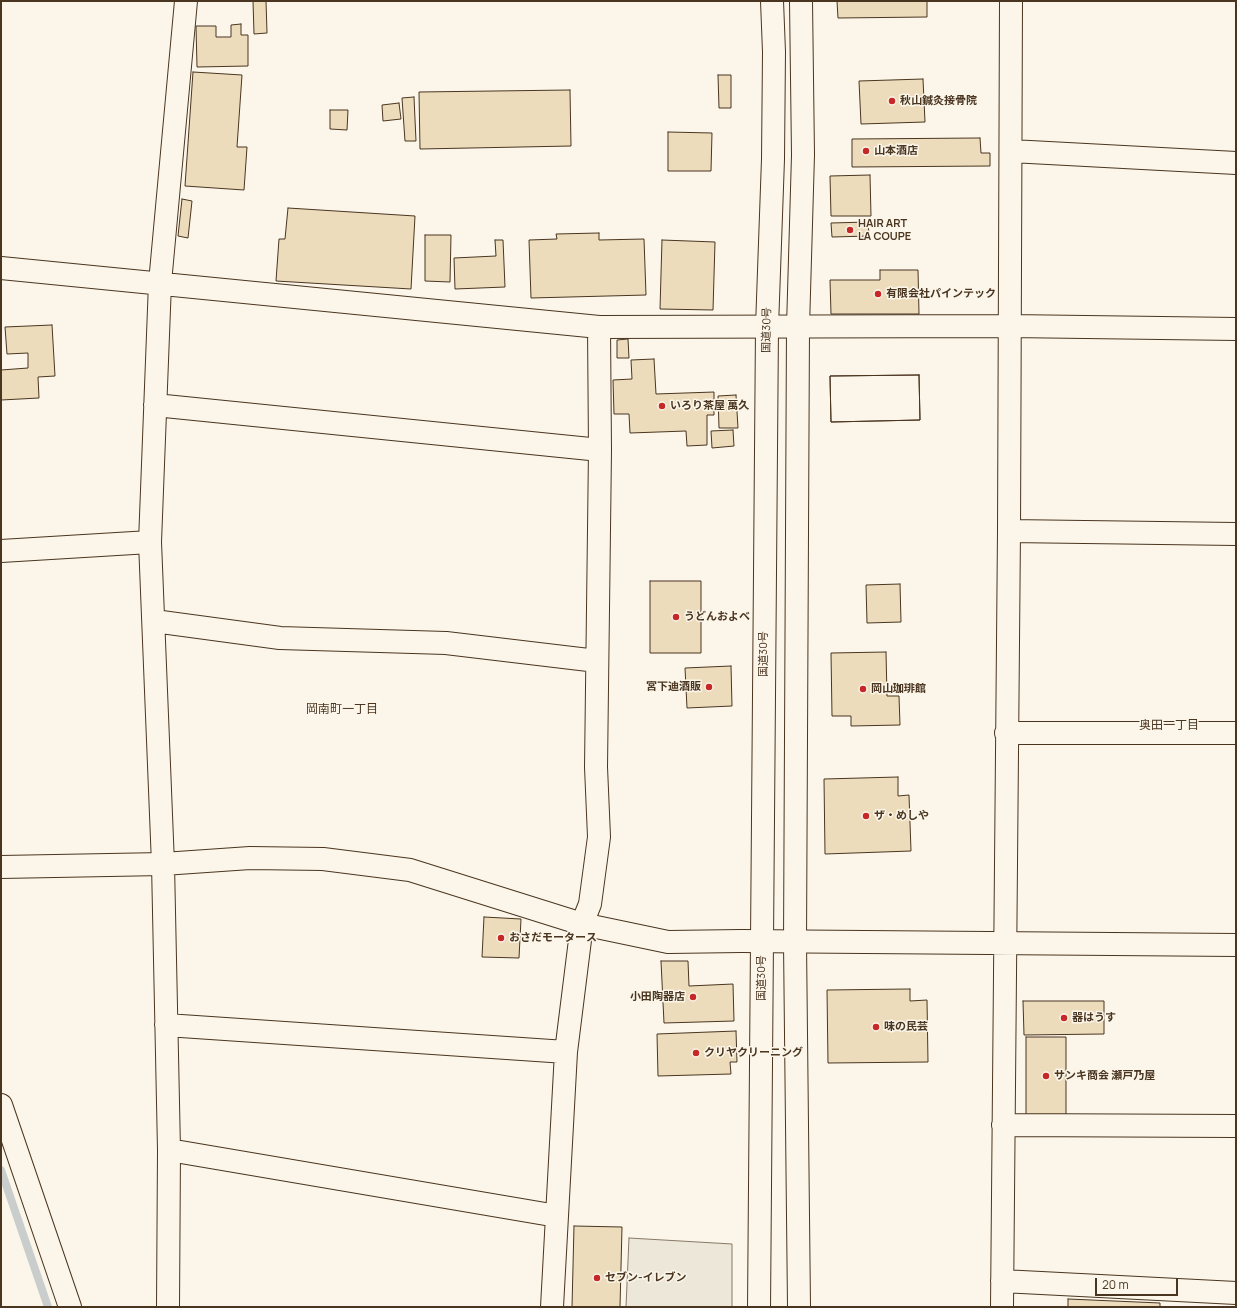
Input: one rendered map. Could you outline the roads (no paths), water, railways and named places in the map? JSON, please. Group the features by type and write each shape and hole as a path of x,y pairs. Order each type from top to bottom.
{"main road":[{"path":"168,1307 169,1150 163,864 150,542 160,283 186,1"},
{"name":"国道30号","path":"759,1307 766,327 773,159 774,52 772,1"},
{"path":"799,1307 795,943 798,327 803,155 801,1"},
{"path":"1002,1307 1009,531 1011,1"},
{"path":"1011,151 1236,163"},
{"path":"1,268 599,327 1010,326 1236,329"},
{"path":"552,1307 566,1052 582,924 590,904 599,837 596,767 600,450 599,327"},
{"path":"155,405 600,450"},
{"path":"1009,531 1236,534"},
{"path":"1,551 150,542"},
{"path":"154,621 280,638 446,643 597,661"},
{"path":"1006,733 1236,733"},
{"path":"1,867 163,864 250,858 323,859 410,870 582,924 668,942 1236,945"},
{"path":"166,1025 566,1052"},
{"path":"1,1105 70,1307"},
{"path":"1003,1125 1236,1126"},
{"path":"169,1150 557,1216"},
{"path":"1002,1281 1236,1293"}],"waterway":[{"path":"1,1170 48,1307"}],"place":[{"name":"秋山鍼灸接骨院","path":"892,101"},
{"name":"山本酒店","path":"866,151"},
{"name":"HAIR ART LA COUPE","path":"850,230"},
{"name":"有限会社パインテック","path":"878,294"},
{"name":"いろり茶屋 萬久","path":"662,406"},
{"name":"うどんおよべ","path":"676,617"},
{"name":"宮下迪酒販","path":"709,687"},
{"name":"岡山珈琲館","path":"863,689"},
{"name":"ザ・めしや","path":"866,816"},
{"name":"おさだモータース","path":"501,938"},
{"name":"小田陶器店","path":"693,997"},
{"name":"器はうす","path":"1064,1018"},
{"name":"味の民芸","path":"876,1027"},
{"name":"クリヤクリーニング","path":"696,1053"},
{"name":"サンキ商会 瀬戸乃屋","path":"1046,1076"},
{"name":"セブン-イレブン","path":"597,1278"}],"district":[{"name":"岡南町一丁目","path":"342,710"},
{"name":"奥田一丁目","path":"1169,726"}]}
